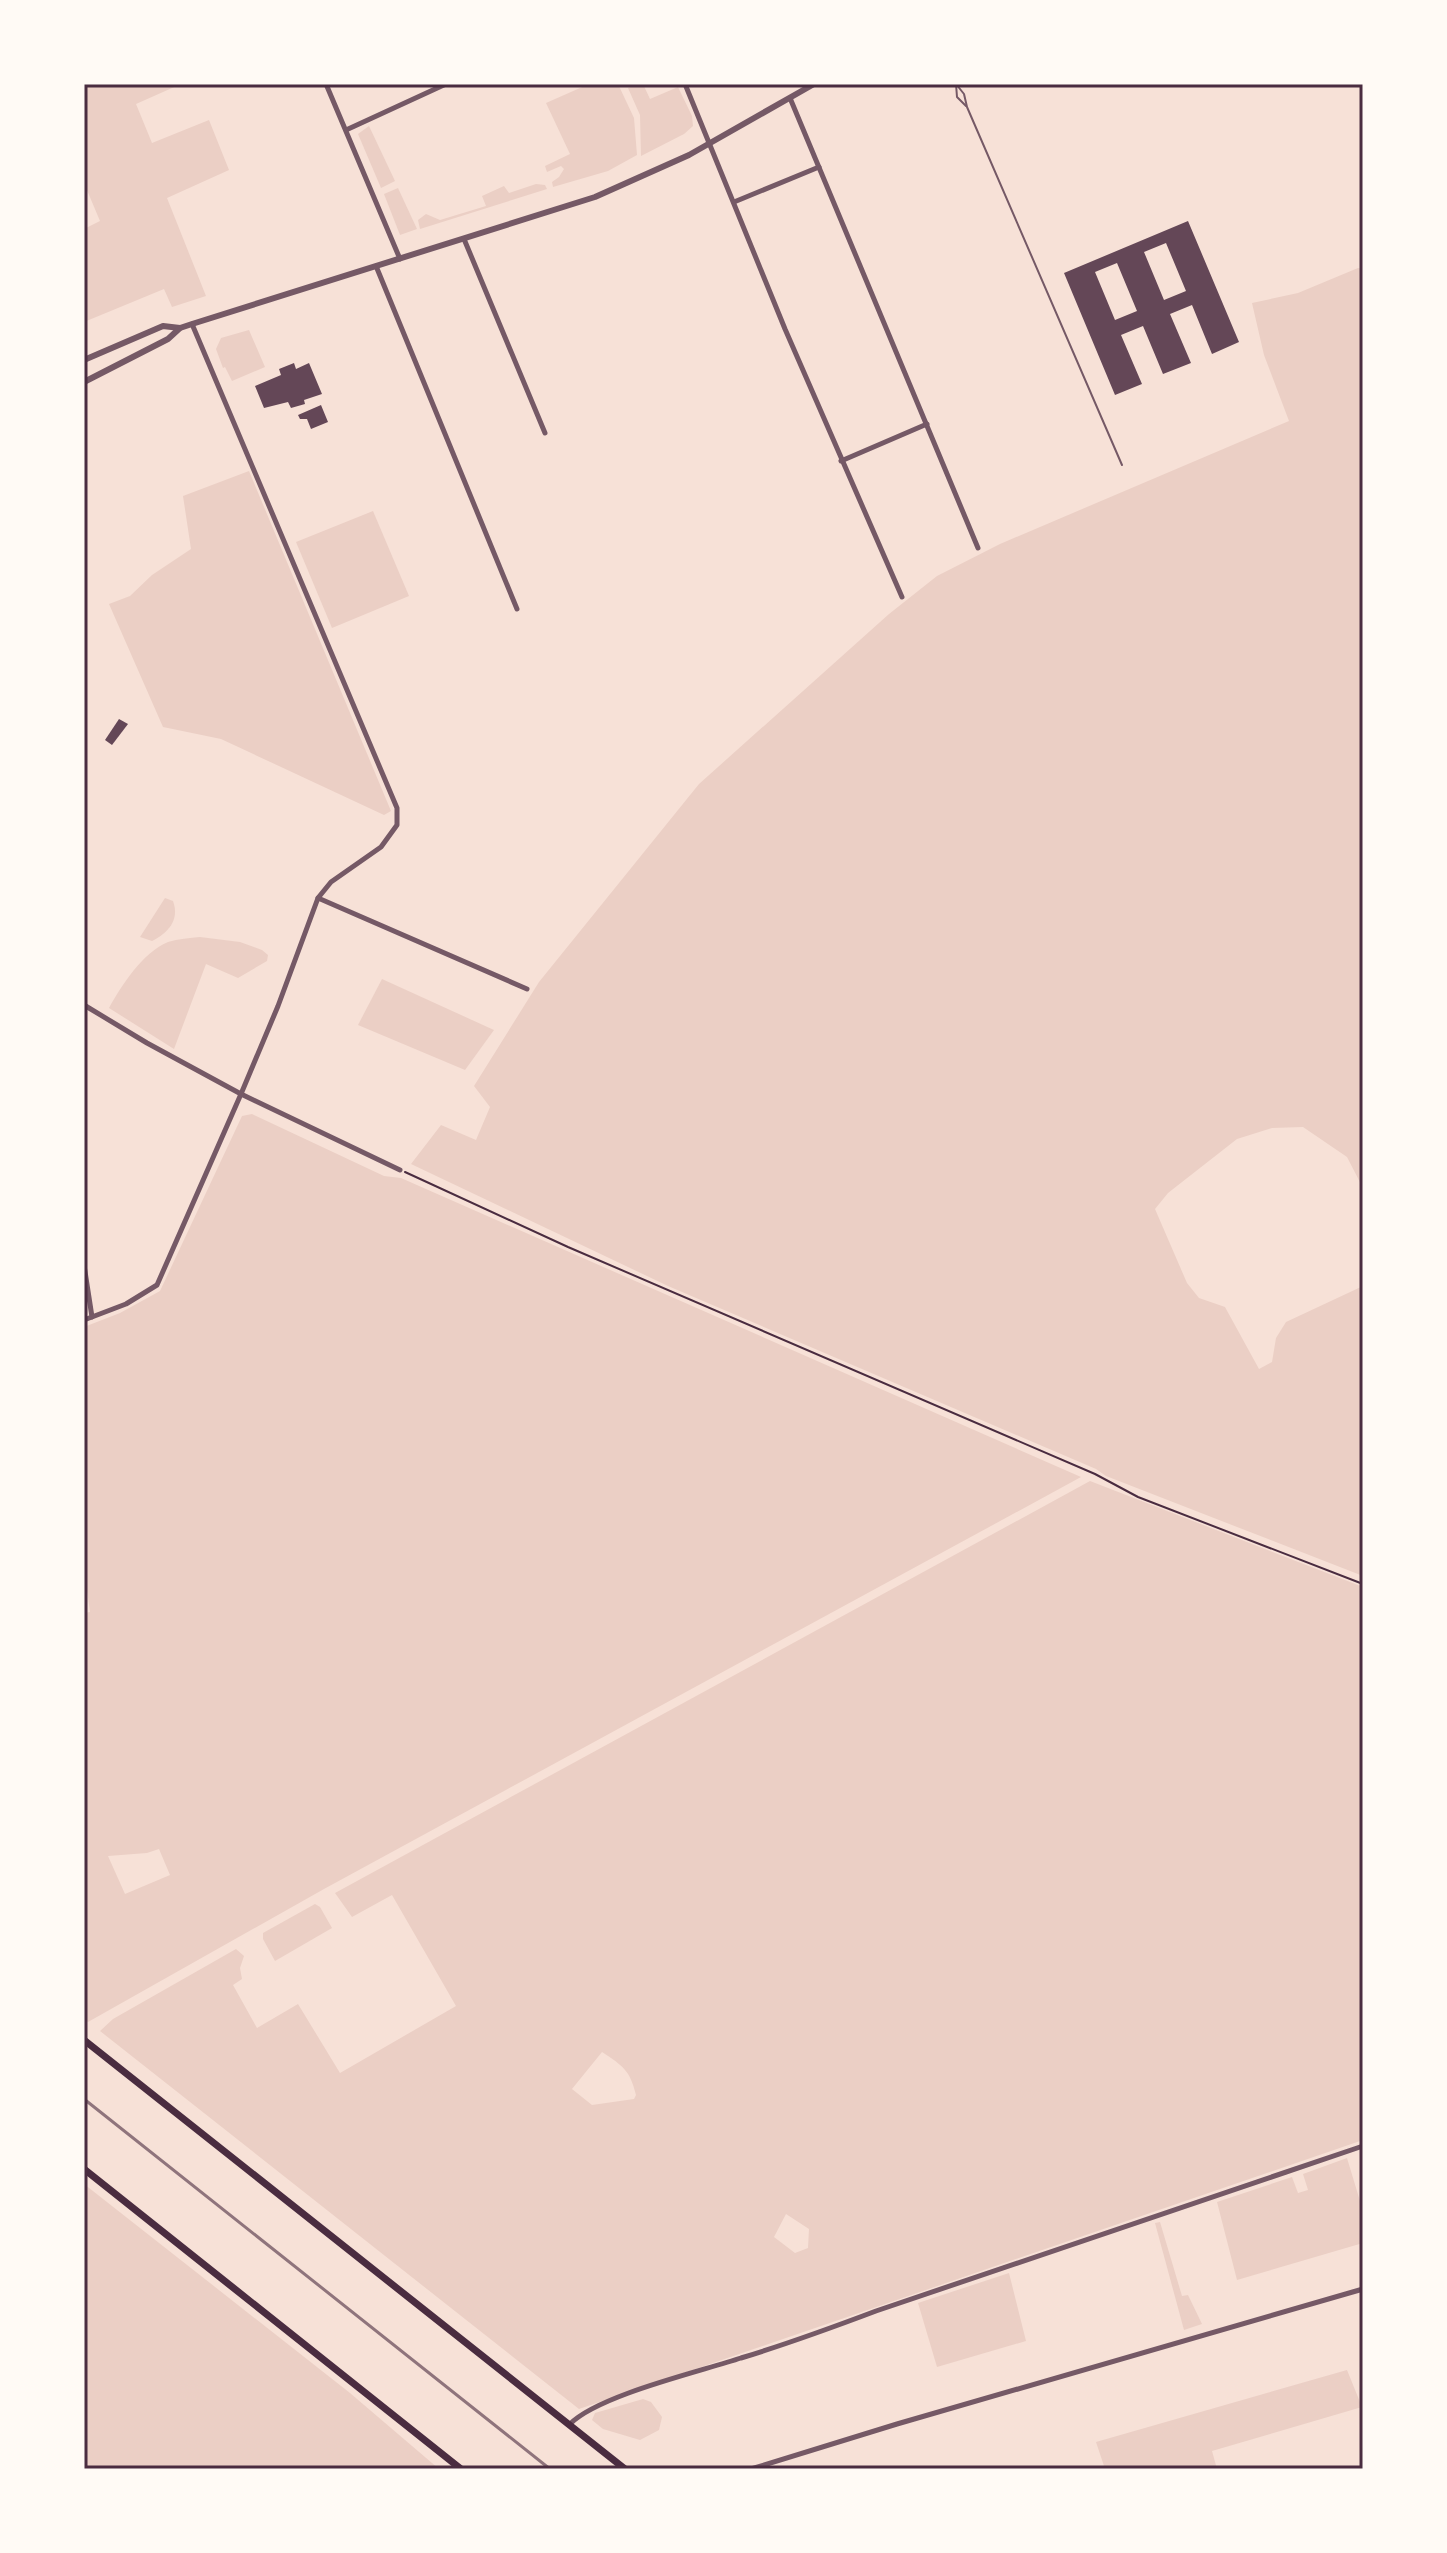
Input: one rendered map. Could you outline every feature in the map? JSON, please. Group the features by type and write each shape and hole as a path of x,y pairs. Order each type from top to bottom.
{"main road":[{"path":"84,2040 625,2469"},
{"path":"84,2169 461,2469"}],"street":[{"path":"326,84 400,259"},
{"path":"346,130 446,84"},
{"path":"685,84 841,461 902,597"},
{"path":"84,382 168,339 180,328 595,197 664,168 814,84"},
{"path":"790,98 978,548"},
{"path":"734,202 819,167"},
{"path":"464,239 545,433"},
{"path":"376,266 517,609"},
{"path":"84,1320 126,1304 157,1285 278,1006 318,898 331,882 381,847 399,819 359,716 192,324"},
{"path":"84,360 163,326 180,328"},
{"path":"841,461 927,424"},
{"path":"318,898 527,989"},
{"path":"84,1005 241,1094 400,1170"},
{"path":"84,1265 92,1317"},
{"path":"570,2424 585,2411 665,2382 806,2337 1363,2146"},
{"path":"751,2469 1363,2289"}],"lane":[{"path":"956,84 957,97 967,107"},
{"path":"956,84 964,94 1122,465"}],"path":[{"path":"400,1170 583,1254 1095,1474 1138,1497 1363,1584"}],"shaded area":[{"path":"84,84 181,84 136,104 152,143 209,120 229,170 167,198 206,296 172,307 164,289 84,322 84,229 100,221 84,183"},
{"path":"589,84 618,84 634,118 637,155 608,171 553,187 552,182 564,169 561,166 547,172 545,166 570,154 546,103"},
{"path":"643,84 650,99 678,87 692,116 693,126 684,134 641,156 640,115 628,88"},
{"path":"369,126 395,181 381,188 358,134"},
{"path":"536,184 545,185 547,189 420,229 418,220 426,214 440,220 486,206 482,196 504,186 509,193"},
{"path":"398,188 417,229 400,235 384,194"},
{"path":"1358,268 1363,269 1363,1188 1347,1157 1303,1127 1272,1128 1237,1139 1168,1193 1155,1209 1187,1283 1199,1298 1225,1307 1259,1369 1272,1362 1276,1338 1286,1322 1363,1286 1363,1576 1106,1476 1096,1469 668,1286 411,1164 441,1125 476,1140 490,1107 474,1086 539,982 699,784 889,614 937,576 1000,544 1289,421 1264,355 1252,303 1298,293"},
{"path":"249,330 265,367 232,381 216,349 221,338"},
{"path":"249,471 391,811 384,815 221,739 163,727 109,604 130,596 152,575 191,549 183,496"},
{"path":"373,511 409,596 332,628 296,542"},
{"path":"165,898 173,901 175,908 171,925 152,941 140,937"},
{"path":"200,937 240,942 262,950 268,955 267,961 238,978 206,964 174,1049 109,1008 127,980 150,954 168,942"},
{"path":"382,979 494,1030 465,1070 358,1025"},
{"path":"252,1114 384,1176 401,1178 1081,1477 324,1889 88,2022 84,2019 84,1613 90,1612 87,1590 84,1590 84,1327 120,1313 160,1291 242,1116","holes":["159,1849 170,1875 125,1894 108,1856"]},
{"path":"1090,1481 1363,1587 1363,2140 579,2409 100,2031 113,2019 236,1949 244,1956 240,1968 242,1979 233,1985 257,2028 298,2004 340,2073 456,2006 392,1895 352,1917 335,1893","holes":["602,2052 628,2074 636,2095 634,2099 592,2105 572,2089","786,2214 809,2229 808,2248 795,2253 774,2237"]},
{"path":"315,1904 332,1928 275,1961 263,1933"},
{"path":"1347,2158 1363,2211 1363,2243 1237,2280 1217,2202 1292,2177 1298,2193 1308,2190 1303,2174"},
{"path":"84,2184 350,2393 439,2469 84,2469"},
{"path":"1160,2222 1182,2296 1188,2295 1202,2324 1184,2330 1155,2223"},
{"path":"1009,2273 1026,2341 937,2367 918,2303"},
{"path":"1347,2370 1362,2407 1212,2451 1217,2469 1105,2469 1096,2442"},
{"path":"643,2399 651,2402 662,2417 659,2430 640,2440 603,2429 592,2420 595,2413"}],"building":[{"path":"1188,221 1239,342 1212,354 1192,305 1170,314 1191,363 1163,374 1143,326 1121,335 1142,384 1115,395 1064,273","holes":["1166,243 1186,291 1164,300 1144,252","1117,263 1137,311 1115,320 1095,272"]},
{"path":"294,363 296,369 309,363 322,394 291,408 288,402 264,408 255,386 281,375 279,369"},
{"path":"321,405 328,422 311,429 307,419 300,419 298,415"},
{"path":"119,719 128,724 112,745 105,740"}],"railway":[{"path":"84,2099 550,2469"}]}
